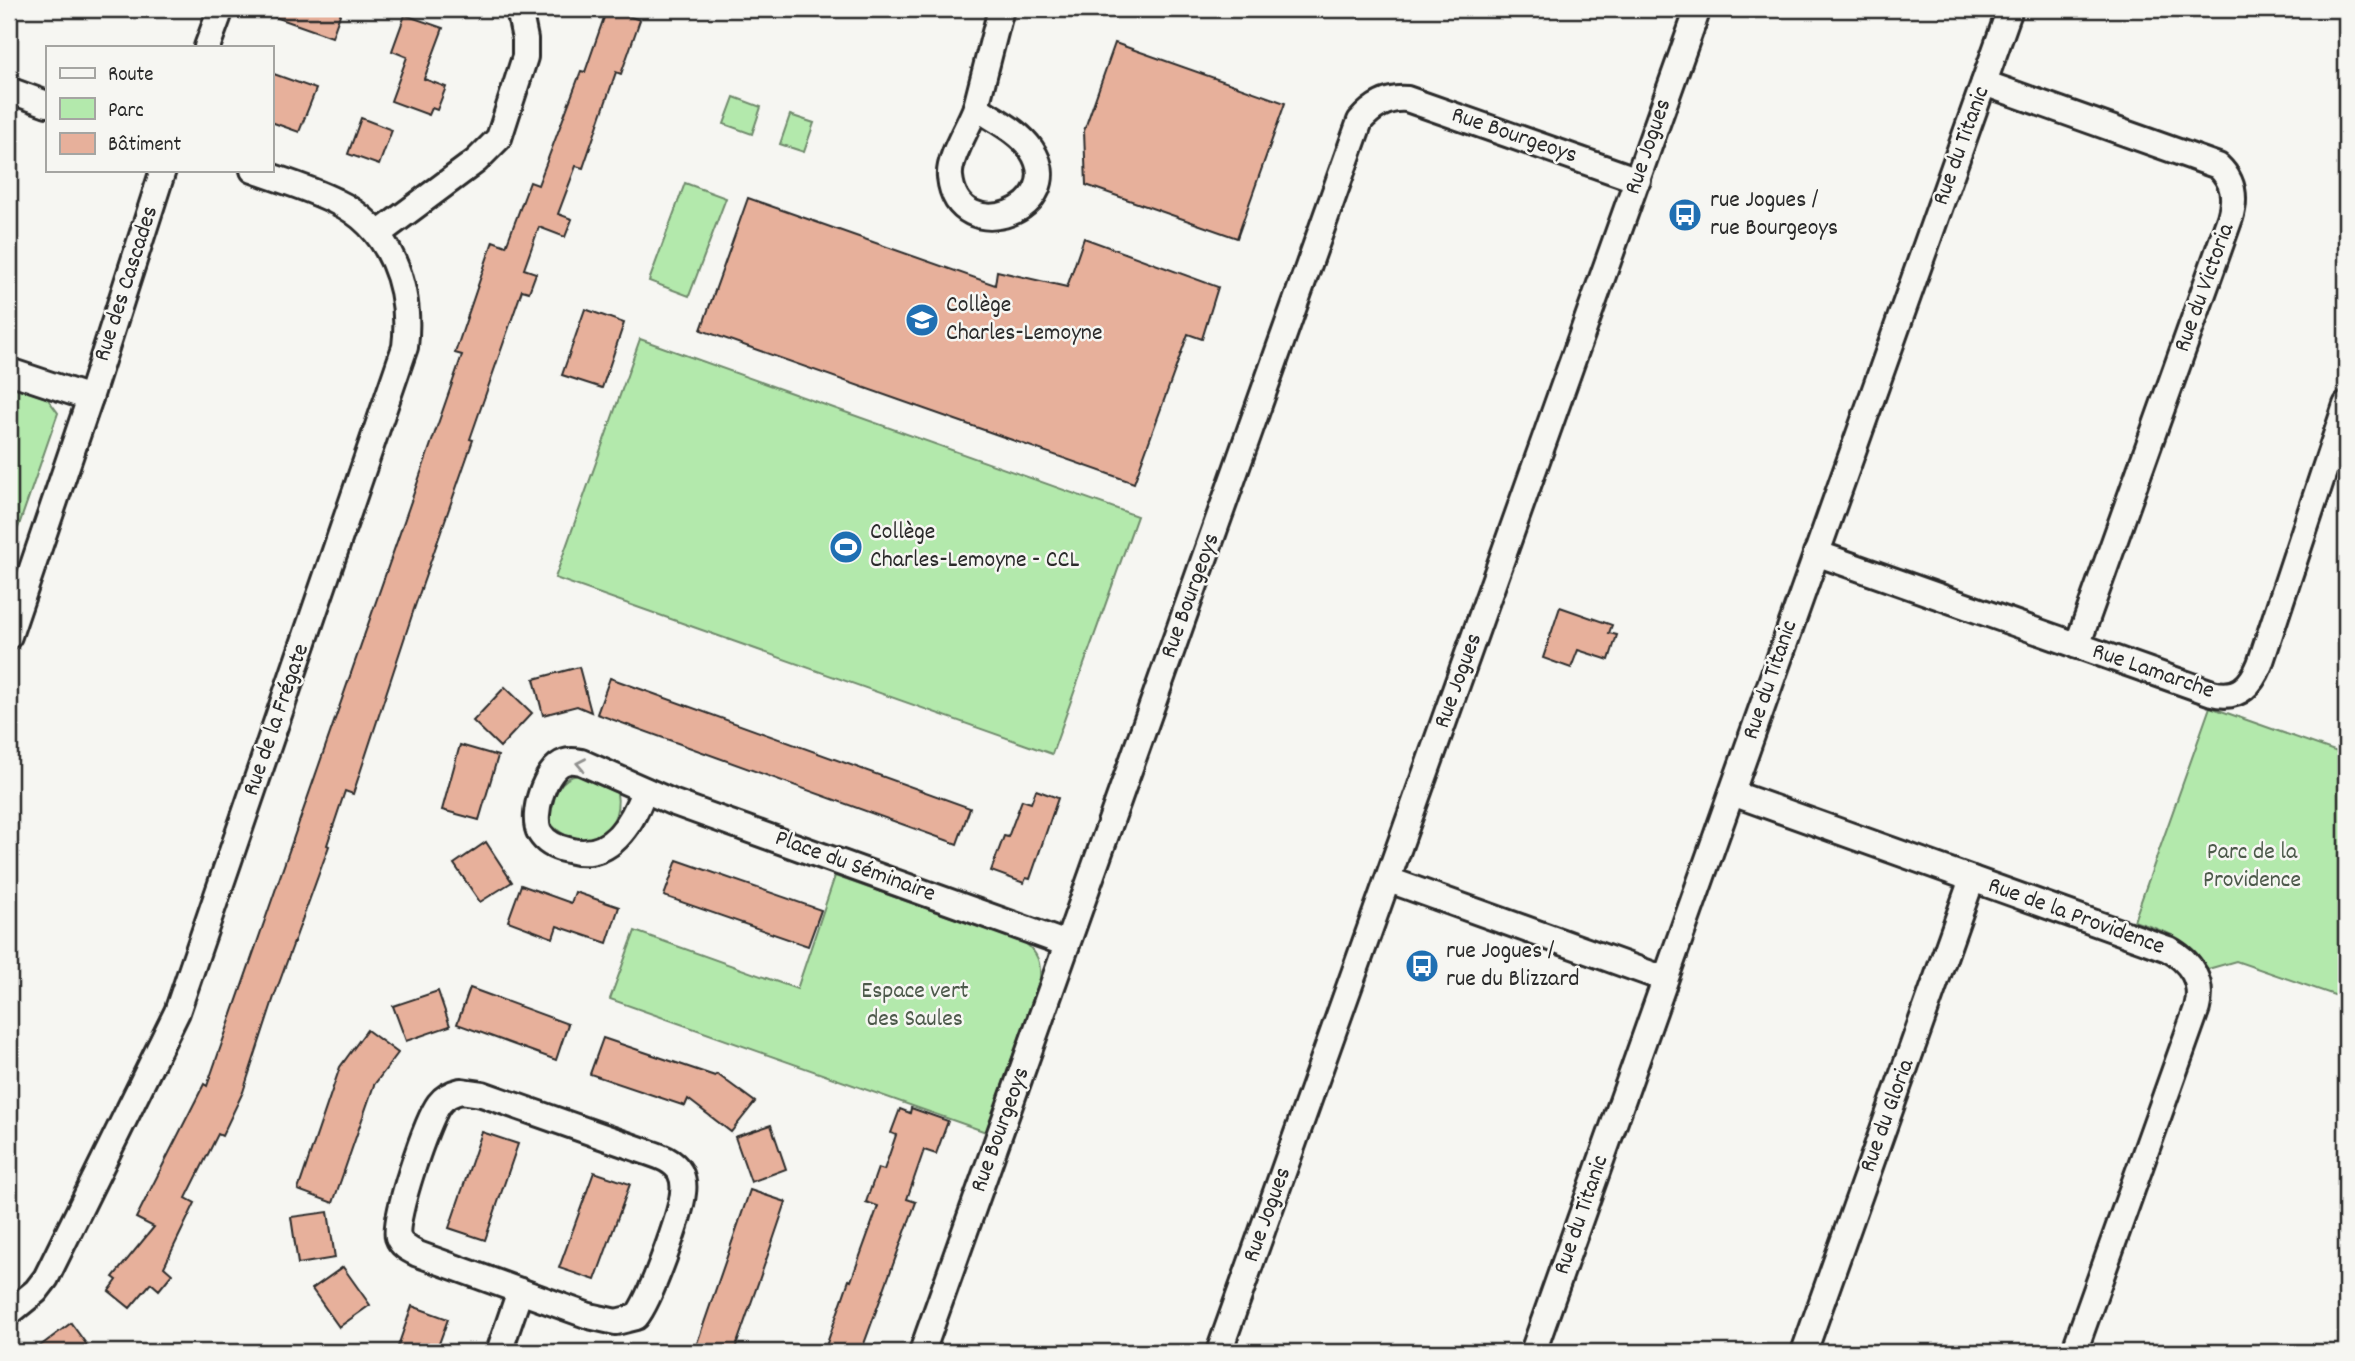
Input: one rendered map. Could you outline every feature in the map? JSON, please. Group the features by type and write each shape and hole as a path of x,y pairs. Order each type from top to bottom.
{"street":[{"path":"207,46 221,9"},
{"path":"378,234 476,161 499,138 524,57 519,9"},
{"path":"976,107 982,73 1000,9"},
{"name":"Rue Jogues","path":"1219,1352 1698,9"},
{"name":"Rue du Titanic","path":"1533,1352 2010,9"},
{"name":"Rue du Victoria","path":"1984,83 2218,166 2231,182 2233,192 2230,218 2077,646"},
{"path":"9,90 46,104"},
{"name":"Rue Bourgeoys","path":"922,1352 1360,121 1382,103 1407,99 1638,180"},
{"name":"Rue des Cascades","path":"9,636 17,588 90,398 162,172"},
{"name":"Rue de la Frégate","path":"9,1312 37,1291 46,1278 177,1012 402,361 407,322 402,281 391,254 378,234 364,219 335,201 258,172"},
{"path":"9,371 90,398"},
{"name":"Rue Lamarche","path":"1816,553 2227,696 2244,690 2252,682 2260,664 2346,405"},
{"name":"Place du Séminaire","path":"643,790 634,816 622,833 598,850 581,853 561,848 544,838 537,827 537,811 545,784 553,772 565,762 587,763 643,790 1068,944"},
{"name":"Rue de la Providence","path":"1732,793 2168,949 2186,961 2193,970 2199,988 2197,1008 2074,1352"},
{"name":"Rue du Gloria","path":"1804,1352 1972,879"},
{"path":"1389,880 1665,979"},
{"path":"472,1091 482,1094 657,1155 674,1164 683,1181 681,1204 648,1298 636,1317 605,1321 520,1291 418,1254 399,1242 399,1211 433,1114 445,1097 452,1093 472,1091"},
{"path":"499,1352 520,1291"}],"green space":[{"path":"734,97 761,107 752,134 724,124"},
{"path":"790,115 814,123 804,152 780,144"},
{"path":"685,183 726,198 689,296 649,281"},
{"name":"Collège Charles-Lemoyne - CCL","path":"640,339 1137,516 1052,754 555,578"},
{"path":"9,385 47,398 58,413 9,554"},
{"name":"Parc de la Providence","path":"2210,707 2346,755 2346,981 2340,997 2236,961 2208,969 2193,950 2176,937 2134,921"},
{"path":"578,775 617,793 617,808 613,820 606,830 585,839 561,833 550,823 553,800 560,786 564,781"},
{"name":"Espace vert des Saules","path":"835,876 1025,943 1036,955 1040,979 986,1132 610,999 635,931 797,989"}],"building":[{"path":"261,9 342,9 332,37 261,12"},
{"path":"607,9 640,20 621,74 616,72 583,168 576,166 558,214 572,219 565,237 539,227 524,269 536,273 529,292 522,290 353,794 345,791 327,845 329,846 243,1092 222,1136 218,1134 186,1198 195,1203 164,1267 172,1274 159,1290 151,1283 130,1308 109,1291 117,1280 113,1277 154,1227 136,1218 204,1084 207,1086 462,355 455,353 493,241 506,246 530,182 538,185 581,71 585,72"},
{"path":"405,15 443,28 424,79 446,87 437,110 432,108 429,115 391,101 407,57 392,51"},
{"path":"1115,43 1285,103 1237,238 1086,185 1084,131"},
{"path":"273,74 316,89 299,132 273,123"},
{"path":"361,118 392,130 379,165 348,154"},
{"path":"748,198 995,285 997,271 1067,287 1084,238 1218,287 1202,339 1188,334 1134,483 701,330"},
{"path":"585,309 624,323 602,388 562,375"},
{"path":"1560,607 1612,625 1609,633 1617,635 1609,660 1578,650 1571,668 1543,658"},
{"path":"579,667 591,712 577,706 543,715 534,679"},
{"path":"610,678 970,808 957,844 597,714"},
{"path":"505,687 532,713 500,747 473,721"},
{"path":"460,745 498,756 479,820 442,810"},
{"path":"1036,790 1058,798 1030,879 1026,878 1024,883 991,871 1022,800 1031,803"},
{"path":"486,842 512,882 480,902 454,864"},
{"path":"677,860 821,910 808,946 664,896"},
{"path":"521,885 571,903 575,892 619,907 607,943 557,926 553,938 508,921"},
{"path":"470,988 568,1024 556,1060 457,1024"},
{"path":"438,991 450,1026 406,1041 393,1006"},
{"path":"367,1030 398,1053 374,1085 333,1203 298,1190 340,1067"},
{"path":"603,1038 715,1076 717,1074 755,1102 731,1132 688,1099 685,1106 590,1074"},
{"path":"911,1108 948,1121 936,1154 924,1150 907,1199 916,1202 861,1352 824,1352 878,1206 866,1202 878,1168 884,1170 896,1135 891,1133 900,1109 910,1113"},
{"path":"771,1125 786,1169 751,1182 735,1137"},
{"path":"482,1132 518,1144 485,1240 449,1228"},
{"path":"594,1172 630,1184 595,1280 559,1268"},
{"path":"750,1190 786,1202 771,1246 734,1352 694,1352"},
{"path":"328,1212 335,1258 298,1264 291,1217"},
{"path":"343,1267 370,1305 339,1327 312,1289"},
{"path":"412,1306 448,1319 436,1352 396,1352"},
{"path":"71,1323 92,1352 32,1352"}],"place":[{"name":"rue Jogues / rue Bourgeoys","path":"1685,215"},
{"name":"Collège Charles-Lemoyne","path":"922,320"},
{"name":"Collège Charles-Lemoyne - CCL","path":"846,547"},
{"name":"rue Jogues / rue du Blizzard","path":"1422,966"}]}
